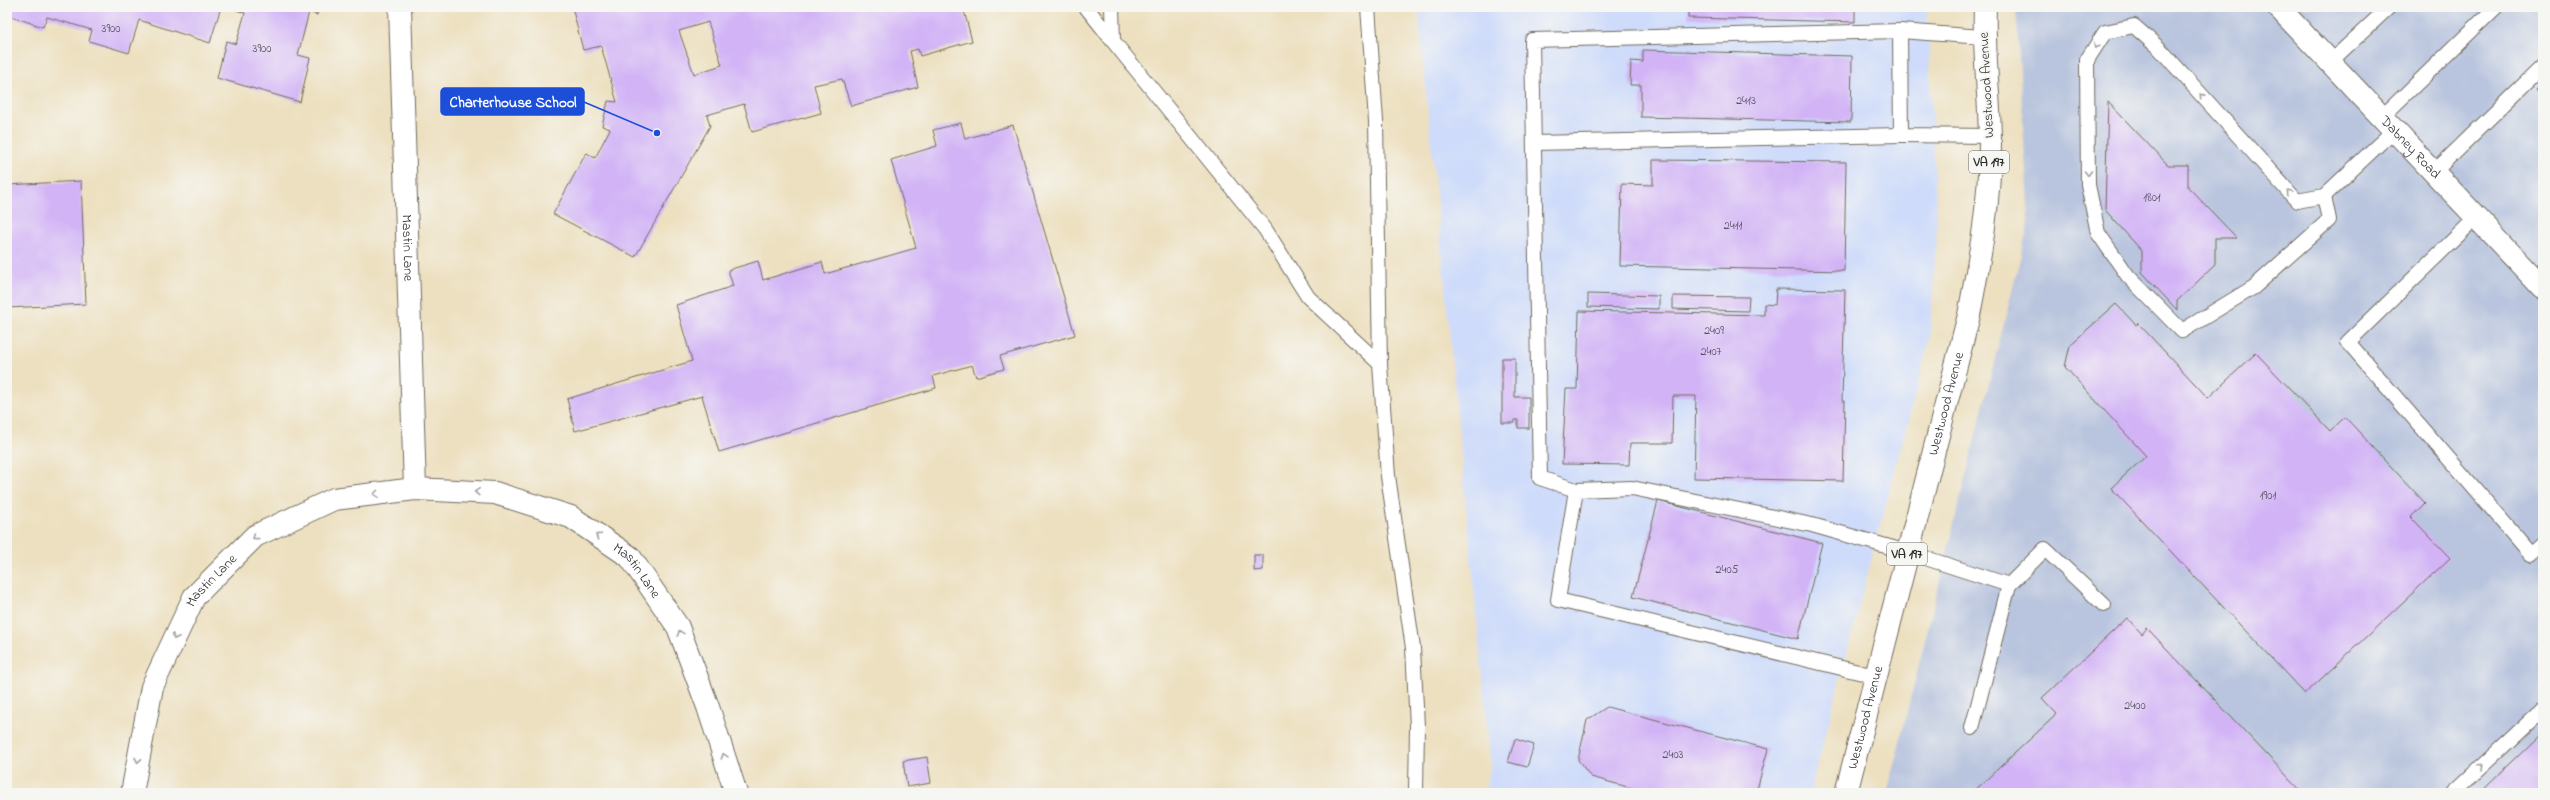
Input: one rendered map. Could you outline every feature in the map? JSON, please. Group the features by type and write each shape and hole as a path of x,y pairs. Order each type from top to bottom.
{"street":[{"name":"Mastin Lane","path":"400,7 415,489"},
{"name":"Westwood Avenue","path":"1846,793 1969,315 1984,234 1990,136 1983,37 1985,7"},
{"name":"Dabney Road","path":"2278,7 2543,288"},
{"name":"Mastin Lane","path":"132,793 152,687 194,597 255,536 334,499 415,489 495,493 571,517 630,557 678,627 708,706 736,793"}],"lane":[{"path":"1086,7 1264,229 1308,297 1380,364"},
{"path":"1112,7 1113,41"},
{"path":"1368,7 1376,121 1380,364 1388,476 1413,648 1417,726 1416,793"},
{"path":"2330,62 2389,7"},
{"path":"2324,196 2329,220 2254,287 2182,331 2128,276 2098,233 2088,184 2087,60 2105,32 2134,26 2160,49 2297,201 2324,196 2388,123 2496,7"},
{"path":"1983,37 1900,31 1532,40 1540,478 1576,490 1632,488 1812,525 1907,552 2009,585"},
{"path":"1900,31 1901,135"},
{"path":"2434,172 2543,66"},
{"path":"1534,143 1901,135 1990,136"},
{"path":"2476,217 2348,342 2531,554 2543,543"},
{"path":"1576,490 1558,600 1875,676"},
{"path":"1972,728 2009,585 2045,549 2104,605"},
{"path":"2453,793 2543,709"}],"shaded area":[{"path":"1418,7 1927,7 1937,225 1930,337 1810,793 1484,793 1491,766"},
{"path":"2016,7 2543,7 2543,793 1887,793 2029,222"}],"building":[{"path":"7,7 221,7 210,43 139,20 129,53 89,41 92,30 47,17 43,27 7,15"},
{"path":"228,7 319,7 317,15 309,12 298,55 310,58 300,102 217,78 226,41 236,44 245,13"},
{"path":"572,7 963,7 972,41 920,56 918,49 910,51 918,87 851,106 842,79 814,85 821,113 752,132 744,104 707,115 710,126 635,257 553,214 585,155 587,153 595,158 610,129 602,126 608,101 617,102 601,46 583,50","holes":["708,22 722,65 694,74 679,31"]},
{"path":"1688,7 1855,7 1855,22 1688,18"},
{"path":"1643,50 1852,56 1851,122 1641,117 1641,85 1630,85 1631,61 1643,62"},
{"path":"2543,83 2543,96 2537,89"},
{"path":"2108,102 2168,165 2188,165 2188,187 2237,238 2215,238 2215,265 2177,301 2177,310 2142,272 2142,251 2105,210"},
{"path":"961,123 965,139 1013,125 1075,335 1000,356 1004,369 976,377 972,365 933,376 936,388 719,452 702,396 575,431 567,399 692,361 676,305 733,286 728,270 758,261 763,280 822,262 825,274 916,248 891,160 937,146 933,130"},
{"path":"1653,160 1846,162 1844,271 1620,266 1622,184 1653,185"},
{"path":"81,181 86,304 7,308 7,185"},
{"path":"1776,289 1845,290 1842,401 1845,401 1843,481 1694,478 1696,396 1673,396 1672,443 1630,443 1629,465 1562,464 1566,389 1577,389 1579,311 1764,315 1764,304 1775,305"},
{"path":"1588,294 1659,296 1659,309 1588,307"},
{"path":"1673,296 1749,297 1748,311 1673,309"},
{"path":"2116,304 2136,325 2138,323 2208,398 2256,353 2330,431 2345,417 2425,503 2411,517 2450,558 2305,694 2111,488 2146,456 2065,367 2070,345"},
{"path":"1502,358 1515,358 1515,397 1529,397 1529,428 1518,428 1518,420 1515,420 1515,423 1502,423"},
{"path":"1658,501 1822,543 1798,639 1633,597"},
{"path":"1254,555 1263,555 1263,570 1254,571"},
{"path":"2127,618 2142,634 2147,628 2303,793 1972,793 2057,714 2042,698"},
{"path":"1607,707 1768,749 1756,793 1673,793 1647,787 1646,792 1591,777 1578,760 1587,720"},
{"path":"2543,732 2543,793 2480,793"},
{"path":"1515,739 1534,745 1527,767 1508,762"},
{"path":"927,757 931,783 907,787 903,761"}],"place":[{"name":"Charterhouse School","path":"657,133"}]}
